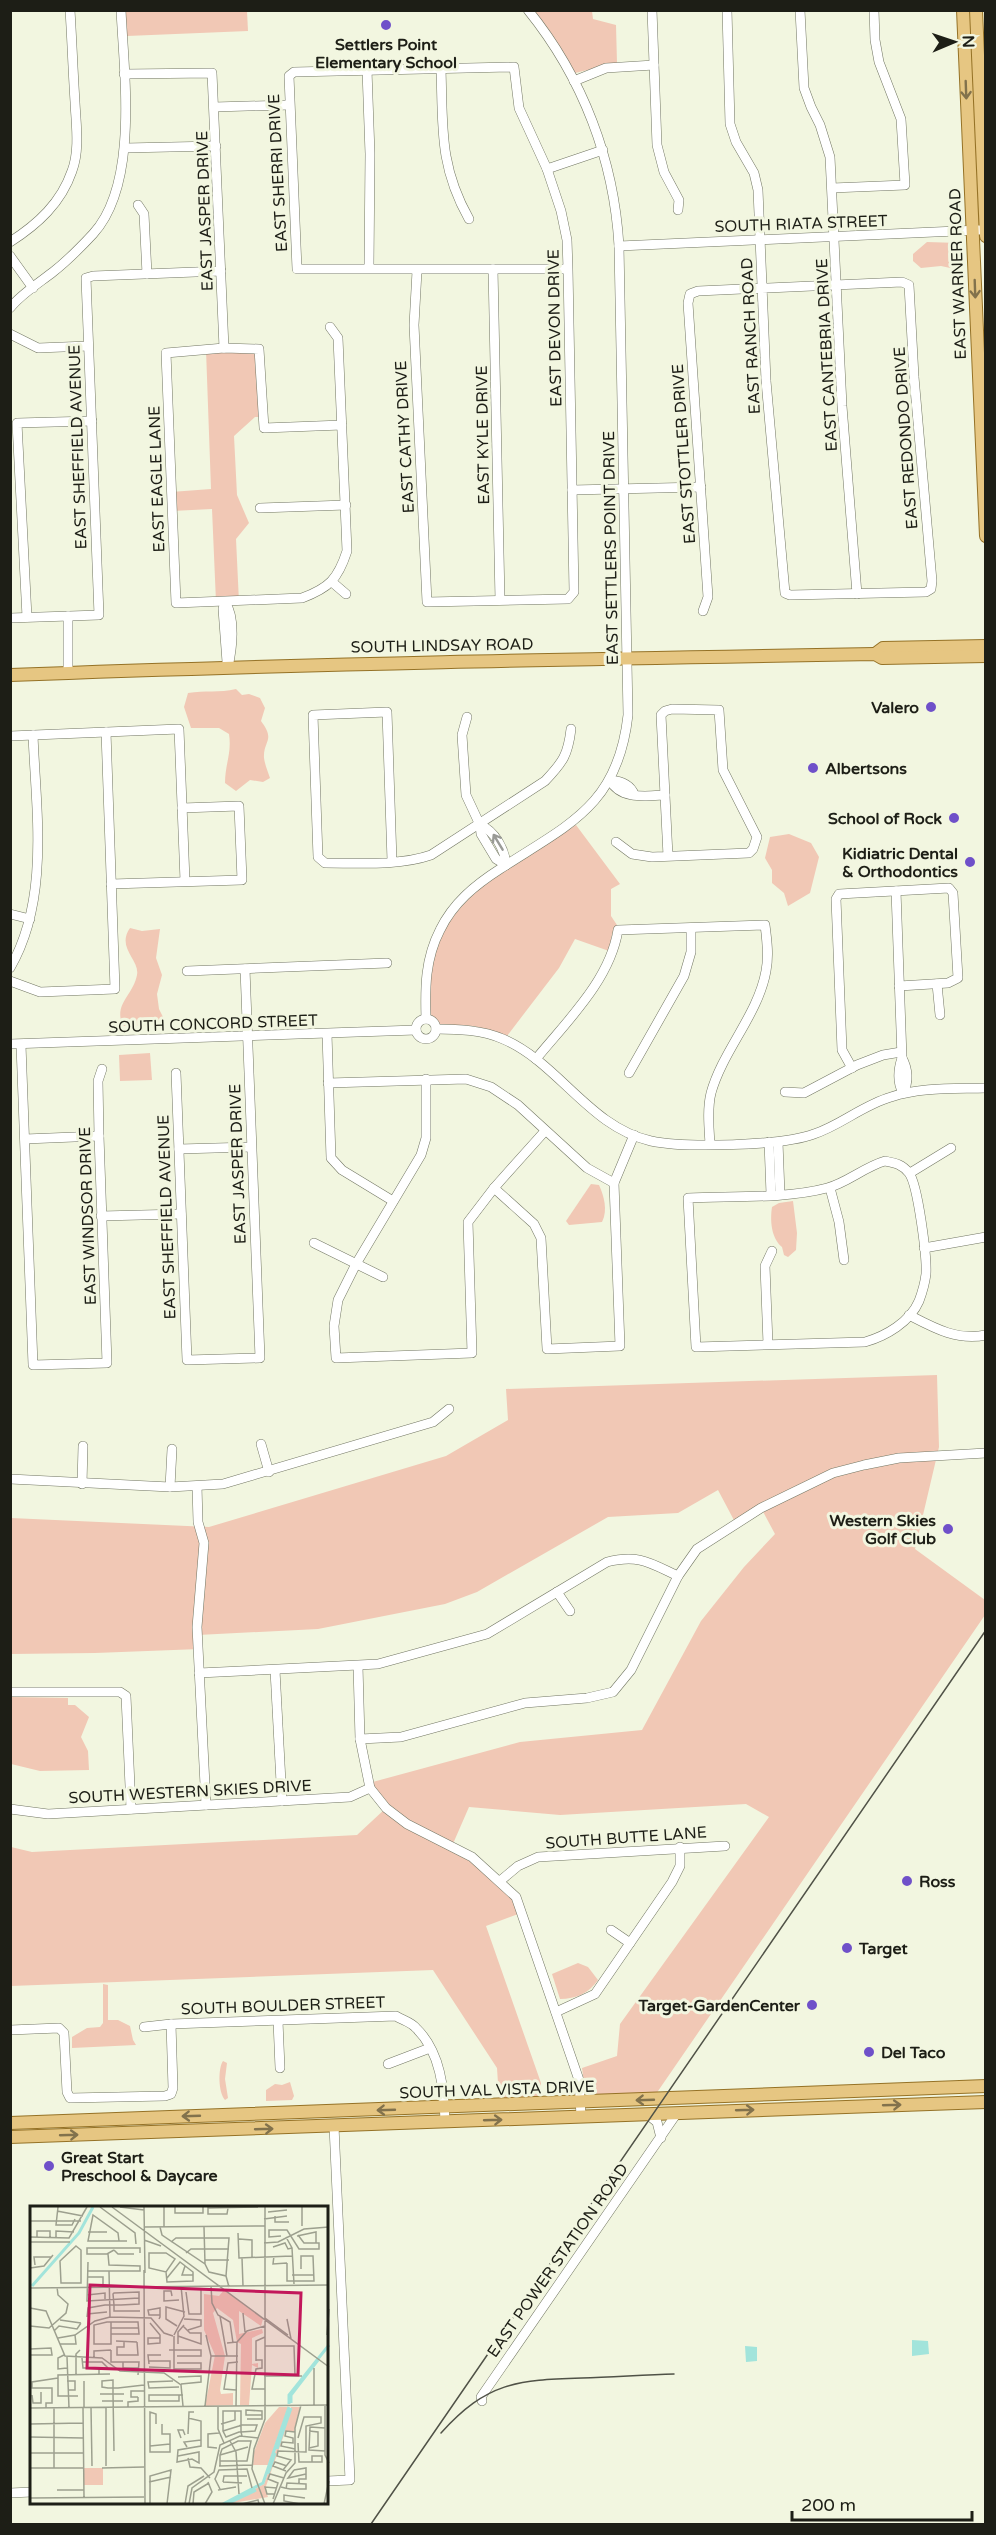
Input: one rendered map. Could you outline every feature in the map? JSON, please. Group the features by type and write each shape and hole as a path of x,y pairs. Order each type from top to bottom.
{"main road":[{"name":"EAST WARNER ROAD","path":"963,10 986,536"},
{"name":"EAST WARNER ROAD","path":"976,10 986,236"},
{"name":"SOUTH LINDSAY ROAD","path":"875,654 883,648 986,646"},
{"name":"SOUTH LINDSAY ROAD","path":"10,675 228,667 628,658 875,654 882,658 986,656"},
{"name":"SOUTH VAL VISTA DRIVE","path":"10,2123 853,2093 986,2086"},
{"path":"853,2093 853,2106"},
{"path":"703,2098 704,2112"},
{"name":"SOUTH VAL VISTA DRIVE","path":"10,2138 986,2102"}],"street":[{"path":"10,242 32,228 47,214 73,170 77,142 70,10"},
{"path":"10,308 74,254 96,232 114,196 121,174 125,148 120,10"},
{"name":"EAST SETTLERS POINT DRIVE","path":"426,1020 427,968 440,929 453,909 469,891 584,814 610,780 622,752 627,729 628,658 619,246 615,207 603,150 574,81 528,10"},
{"path":"652,10 657,145 663,172 679,200 678,210"},
{"name":"EAST RANCH ROAD","path":"727,10 730,124 736,142 754,173 758,190 766,381 785,593 790,595 857,594"},
{"name":"EAST CANTEBRIA DRIVE","path":"800,10 804,88 827,146 832,188 842,406 857,594"},
{"path":"832,188 905,185 902,119 879,62 875,40 874,10"},
{"path":"574,81 606,68 654,65"},
{"name":"EAST DEVON DRIVE","path":"441,69 514,68 519,108 547,169 567,240 574,592 572,597 500,600"},
{"path":"470,219 459,200 446,165 441,69 367,70 369,267 417,271 568,269"},
{"name":"EAST SHERRI DRIVE","path":"367,70 294,72 289,76 288,105 297,269 369,267"},
{"name":"EAST JASPER DRIVE","path":"124,74 212,73 224,348"},
{"path":"214,107 288,105"},
{"path":"125,148 216,146"},
{"path":"547,169 603,150"},
{"path":"138,205 144,214 147,274 221,272"},
{"name":"SOUTH RIATA STREET","path":"619,246 985,230"},
{"path":"10,256 33,288"},
{"name":"EAST KYLE DRIVE","path":"493,269 500,600"},
{"name":"EAST CATHY DRIVE","path":"417,271 414,325 427,602 500,600"},
{"name":"EAST SHEFFIELD AVENUE","path":"68,616 99,615 86,278 147,274"},
{"name":"EAST REDONDO DRIVE","path":"836,285 902,282 909,285 931,589 926,592 857,594"},
{"path":"763,289 836,285"},
{"name":"EAST STOTTLER DRIVE","path":"702,611 708,597 688,303 690,294 698,291 763,289"},
{"path":"225,602 302,598 320,591 332,582 342,567 347,551 338,338 330,327"},
{"path":"10,334 38,348 88,346"},
{"path":"224,348 259,349 264,428 342,425"},
{"name":"EAST EAGLE LANE","path":"224,348 166,353 176,603 225,602"},
{"path":"27,617 17,423 92,421"},
{"path":"572,490 701,487"},
{"path":"260,508 345,505"},
{"path":"332,582 346,594"},
{"path":"225,602 230,609 231,641 228,667"},
{"path":"10,618 68,616 69,673"},
{"path":"616,842 638,856 668,856 749,853 755,844 756,837 723,770 719,710 693,708 665,711 661,715 668,856"},
{"path":"392,861 387,712 313,715 320,861 325,863 392,861 415,860 431,855 545,781 559,766 569,749 571,729"},
{"path":"467,717 462,735 464,783 470,806 480,825 489,829 505,854 506,866"},
{"path":"10,736 180,729 185,881"},
{"path":"10,981 40,992 115,989 106,732"},
{"path":"10,968 30,919 36,888 33,735"},
{"path":"610,780 614,787 627,795 665,795"},
{"path":"111,884 242,880 239,806 182,808"},
{"path":"852,1068 842,1050 836,899 839,894 949,888 953,893 955,905 958,978 955,981 937,984 899,986"},
{"path":"896,891 901,1055 899,1086 903,1094"},
{"path":"10,914 30,919"},
{"path":"536,1059 597,981 613,953 618,930 765,925 768,950 766,971 753,1008 718,1074 711,1096 710,1144"},
{"path":"629,1073 684,976 691,952 692,928"},
{"path":"187,971 387,963"},
{"name":"EAST JASPER DRIVE","path":"187,1359 260,1358 245,969"},
{"path":"937,984 940,1015"},
{"path":"426,1020 434,1023 436,1029 432,1038 425,1040 416,1030 420,1022 426,1020"},
{"path":"436,1029 472,1030 518,1046 604,1119 634,1135 670,1144 773,1142 812,1135 877,1101 903,1094 986,1088"},
{"name":"SOUTH CONCORD STREET","path":"16,1045 416,1030"},
{"path":"327,1034 331,1158 342,1170 393,1201"},
{"path":"16,1045 25,1139 99,1136"},
{"path":"785,1092 804,1093 883,1055 901,1055"},
{"name":"EAST WINDSOR DRIVE","path":"25,1139 33,1365 106,1363 98,1081 102,1069"},
{"name":"EAST SHEFFIELD AVENUE","path":"176,1073 187,1359"},
{"path":"426,1079 426,1138 421,1155 356,1264 338,1300 335,1313 336,1358 472,1353 468,1222 494,1188 545,1131"},
{"path":"328,1083 466,1079 491,1086 518,1105 587,1168 614,1183"},
{"path":"494,1188 534,1224 541,1238 547,1349 620,1346 614,1183 634,1135"},
{"path":"773,1142 776,1194"},
{"path":"179,1149 251,1147"},
{"path":"910,1173 951,1148"},
{"path":"885,1161 898,1163 910,1173 924,1248 926,1274 918,1302 909,1315 889,1332 865,1342 696,1347 688,1198 776,1194 804,1193 830,1188 870,1165 885,1161"},
{"path":"830,1188 839,1222 844,1260"},
{"path":"101,1216 181,1214"},
{"path":"924,1248 986,1237"},
{"path":"314,1243 383,1277"},
{"path":"768,1344 765,1266 772,1251"},
{"path":"909,1315 942,1332 971,1338 986,1335"},
{"path":"10,1479 82,1484 197,1486 223,1484 433,1422 450,1409"},
{"path":"261,1444 269,1472"},
{"path":"82,1484 83,1446"},
{"path":"170,1486 172,1449"},
{"path":"360,1739 401,1737 525,1703 587,1698 613,1692 631,1670 678,1576 697,1550 761,1508 833,1473 899,1458 986,1453"},
{"path":"197,1486 198,1522 204,1543 197,1627 206,1805"},
{"path":"199,1673 378,1664 487,1634 607,1562 626,1557 643,1559 678,1576"},
{"path":"557,1592 570,1611"},
{"path":"358,1666 360,1739 370,1788 386,1808 407,1824 472,1857 516,1897 579,2080 581,2116"},
{"path":"275,1670 282,1801"},
{"path":"10,1692 120,1692 126,1696 131,1809"},
{"name":"SOUTH WESTERN SKIES DRIVE","path":"10,1809 48,1814 282,1801 350,1797 370,1788"},
{"name":"SOUTH BUTTE LANE","path":"500,1881 518,1866 538,1857 725,1846"},
{"path":"556,2012 595,1994 672,1882 680,1866 680,1847"},
{"path":"611,1930 630,1943"},
{"name":"SOUTH BOULDER STREET","path":"144,2027 171,2024 396,2016 416,2027 430,2048"},
{"path":"278,2020 280,2068"},
{"path":"10,2030 59,2028 64,2033 67,2092 70,2098 165,2096 171,2094 173,2088 171,2024"},
{"path":"388,2064 430,2048 442,2080 445,2121"},
{"name":"EAST POWER STATION ROAD","path":"482,2401 481,2397 676,2113"},
{"path":"646,2114 657,2122 661,2138"},
{"path":"328,2481 350,2480 334,2126"},
{"path":"10,2493 30,2492"}],"shaded area":[{"path":"125,11 247,11 248,31 127,36"},
{"path":"533,11 592,11 593,19 616,25 617,63 575,73 556,41"},
{"path":"927,242 959,243 961,257 955,269 941,266 921,268 913,261 913,254"},
{"path":"259,349 263,417 255,417 234,436 237,495 249,523 236,539 239,602 216,602 212,509 172,511 171,492 211,489 206,350"},
{"path":"236,689 242,695 249,694 260,698 265,708 261,721 268,733 264,758 270,778 263,782 250,780 236,791 225,783 230,747 229,734 219,728 191,728 184,707 188,693"},
{"path":"576,825 620,884 611,889 611,916 617,925 612,934 609,951 575,939 559,968 507,1036 474,1026 437,1024 430,1010 430,984 435,954 445,929 461,907 481,888 503,871"},
{"path":"789,834 811,843 819,857 810,893 788,906 784,893 772,883 772,870 765,858 770,837"},
{"path":"130,928 142,931 160,929 156,958 162,975 157,994 159,1009 164,1019 161,1026 123,1026 120,1012 137,975 137,969 126,942 126,935"},
{"path":"150,1053 152,1080 120,1081 119,1055"},
{"path":"591,1184 599,1185 605,1203 602,1222 569,1225 566,1221"},
{"path":"793,1201 797,1233 796,1250 788,1257 784,1255 782,1247 773,1234 771,1212 772,1207 779,1203"},
{"name":"Western Skies Golf Club","path":"937,1375 939,1447 915,1549 985,1600 985,1615 656,2094 588,2095 585,2090 582,2068 617,2056 620,2024 769,1817 746,1804 560,1815 469,1807 452,1846 500,1881 521,1913 486,1926 541,2083 541,2098 499,2099 497,2068 433,1970 11,1986 11,1847 32,1852 357,1835 386,1808 369,1783 520,1742 642,1730 701,1621 744,1567 775,1534 761,1508 736,1524 718,1490 678,1513 608,1517 477,1592 445,1604 318,1629 198,1635 200,1649 11,1654 11,1518 209,1527 446,1456 508,1420 506,1389"},
{"path":"11,1697 68,1698 68,1705 75,1705 89,1717 81,1737 88,1751 89,1770 40,1771 11,1764"},
{"path":"578,1963 588,1967 598,1980 582,1994 560,1999 552,1974"},
{"path":"103,1984 108,1985 108,2020 118,2020 130,2026 136,2045 72,2048 72,2037 87,2028 100,2027 103,2023"},
{"path":"223,2061 227,2063 225,2079 228,2098 225,2100 221,2092 220,2080"},
{"path":"290,2082 294,2096 292,2100 266,2101 266,2090 275,2084 282,2085"}],"water":[{"path":"912,2340 928,2341 929,2354 912,2356"},
{"path":"745,2346 757,2347 757,2361 746,2362"}],"railway":[{"path":"371,2524 986,1630"},
{"path":"441,2433 473,2403 504,2387 539,2380 674,2374"}],"place":[{"name":"Settlers Point Elementary School","path":"386,25"},
{"name":"Valero","path":"931,707"},
{"name":"Albertsons","path":"813,768"},
{"name":"School of Rock","path":"954,818"},
{"name":"Kidiatric Dental & Orthodontics","path":"970,862"},
{"name":"Western Skies Golf Club","path":"948,1529"},
{"name":"Ross","path":"907,1881"},
{"name":"Target","path":"847,1948"},
{"name":"Target-GardenCenter","path":"812,2005"},
{"name":"Del Taco","path":"869,2052"},
{"name":"Great Start Preschool & Daycare","path":"49,2166"}]}
